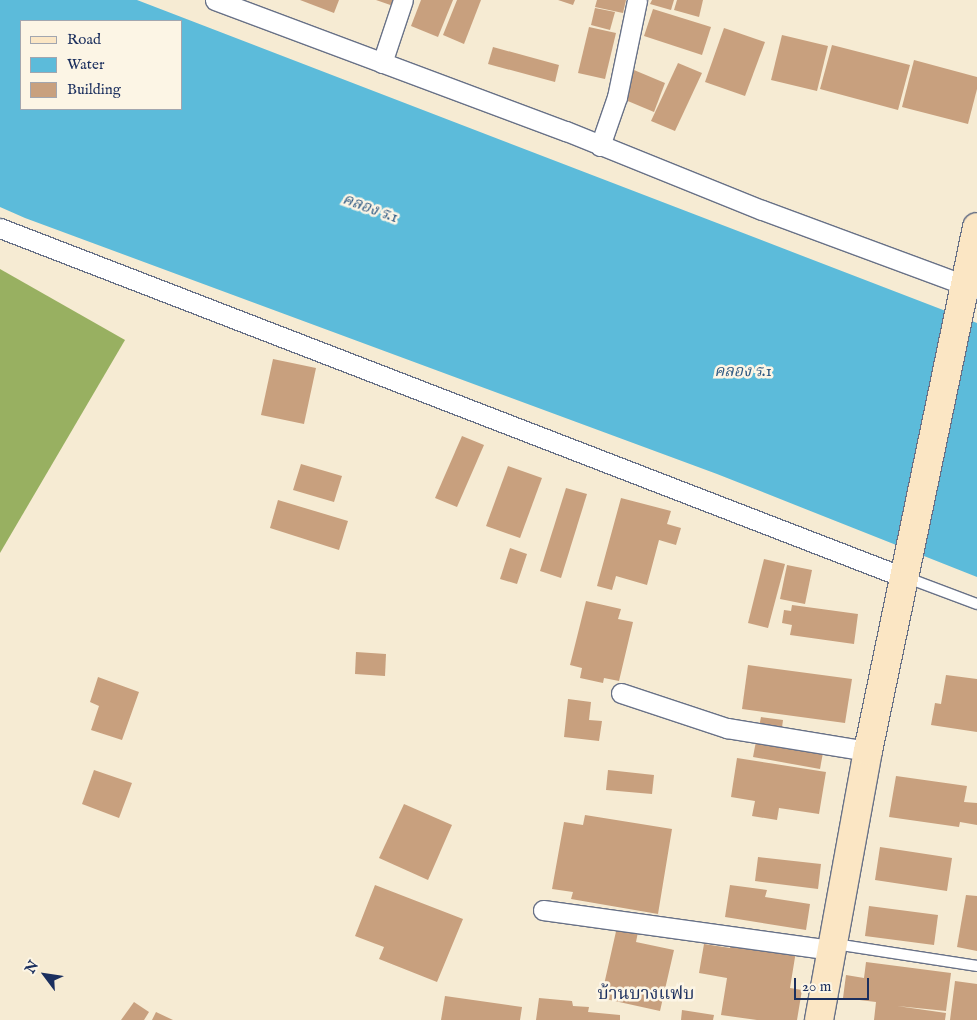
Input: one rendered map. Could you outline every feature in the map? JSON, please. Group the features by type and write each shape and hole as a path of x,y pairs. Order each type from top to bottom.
{"street":[{"path":"215,0 382,62 762,210 972,287"},
{"path":"382,62 403,0"},
{"path":"600,146 617,98 637,0"},
{"path":"819,1020 868,751 904,571 972,287 977,227"},
{"path":"0,228 904,571"},
{"path":"621,693 727,728 868,751"},
{"path":"543,910 832,946"}],"lane":[{"path":"904,571 977,604"},
{"path":"832,946 977,966"}],"green space":[{"path":"0,269 125,340 0,553"}],"water":[{"name":"คลอง ร.1","path":"0,0 137,0 977,323 977,577 717,474 25,218 0,207"}],"building":[{"path":"300,0 339,0 334,13"},
{"path":"376,0 402,0 399,8"},
{"path":"421,0 453,0 438,37 411,26"},
{"path":"457,0 481,0 464,44 443,35"},
{"path":"558,0 575,0 573,5"},
{"path":"597,0 626,0 623,13 595,7"},
{"path":"652,0 674,0 671,10 650,4"},
{"path":"677,0 703,0 699,17 674,10"},
{"path":"595,8 615,12 610,30 591,25"},
{"path":"653,9 711,27 702,55 644,36"},
{"path":"589,27 616,33 605,79 578,73"},
{"path":"724,28 765,42 745,96 705,82"},
{"path":"782,35 828,46 817,91 771,80"},
{"path":"832,45 910,65 898,110 820,89"},
{"path":"493,47 559,65 555,82 488,64"},
{"path":"914,60 977,77 977,89 968,124 902,107"},
{"path":"678,63 702,73 675,131 651,121"},
{"path":"634,70 665,83 654,112 623,99"},
{"path":"273,359 316,368 304,424 261,415"},
{"path":"462,436 484,445 457,507 435,498"},
{"path":"301,464 342,476 334,502 293,490"},
{"path":"508,466 542,478 520,538 486,526"},
{"path":"566,488 587,494 561,578 540,571"},
{"path":"621,498 671,511 667,524 681,528 676,545 659,540 647,585 616,576 612,590 597,586"},
{"path":"278,500 348,521 339,550 270,528"},
{"path":"510,548 527,554 517,584 500,579"},
{"path":"764,559 785,564 768,628 748,623"},
{"path":"787,565 812,570 805,604 780,599"},
{"path":"586,601 621,609 618,619 633,622 619,681 604,678 603,683 580,678 582,668 570,665"},
{"path":"792,605 858,614 854,644 790,635 792,625 782,623 784,610 791,611"},
{"path":"356,652 386,654 385,676 355,674"},
{"path":"748,665 852,679 845,723 742,709"},
{"path":"946,675 977,679 977,732 931,725 935,703 941,704"},
{"path":"98,677 139,692 122,740 91,730 99,706 90,702"},
{"path":"568,699 591,702 589,720 602,721 599,741 564,737"},
{"path":"761,717 783,720 781,735 758,732"},
{"path":"757,736 824,747 820,769 753,757"},
{"path":"737,758 826,772 819,814 779,808 777,820 752,816 755,801 731,797"},
{"path":"94,770 132,783 119,818 82,804"},
{"path":"608,770 654,775 652,794 606,790"},
{"path":"896,776 967,786 964,802 977,803 977,825 960,822 959,827 889,817"},
{"path":"404,804 452,825 428,880 379,858"},
{"path":"585,815 672,829 658,914 571,899 573,892 552,889 564,822 583,825"},
{"path":"880,847 952,858 947,891 875,880"},
{"path":"758,857 821,864 818,889 755,881"},
{"path":"375,885 463,919 437,982 379,959 384,947 355,936"},
{"path":"730,885 767,890 765,897 810,904 806,930 725,917"},
{"path":"966,895 977,896 977,951 957,947"},
{"path":"869,906 938,915 934,945 865,936"},
{"path":"617,927 638,932 636,942 674,950 660,1011 601,998"},
{"path":"731,941 796,951 790,988 802,990 797,1020 757,1020 721,1015 727,978 699,973 704,944 730,948"},
{"path":"866,962 951,973 946,1011 897,1006 946,1013 945,1020 874,1020 876,1002 843,998 846,975 864,978"},
{"path":"955,981 977,984 977,1020 950,1020"},
{"path":"445,996 522,1007 520,1020 441,1020"},
{"path":"539,998 572,1001 573,1006 589,1007 588,1012 620,1015 620,1020 536,1020"},
{"path":"134,1002 149,1012 144,1020 121,1020"},
{"path":"682,1010 714,1015 713,1020 681,1020"},
{"path":"156,1012 173,1020 152,1020"}],"district":[{"name":"บ้านบางแฟบ","path":"646,995"}]}
